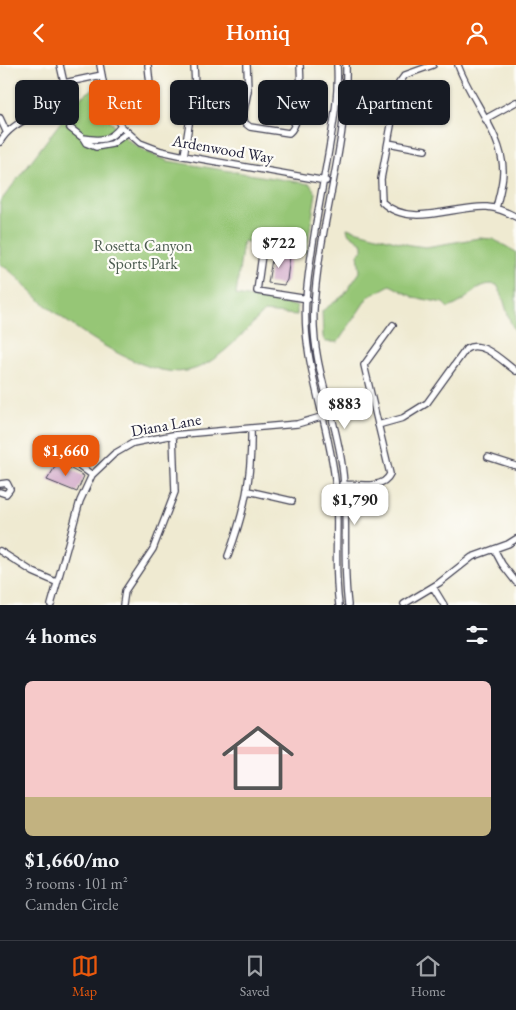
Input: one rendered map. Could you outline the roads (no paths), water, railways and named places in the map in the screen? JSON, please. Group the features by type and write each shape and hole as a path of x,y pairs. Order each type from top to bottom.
{"street":[{"path":"60,65 63,80"},
{"name":"Ardenwood Way","path":"100,65 108,104 121,126 127,133 149,147 184,157 333,182"},
{"path":"148,65 150,80"},
{"path":"184,157 195,86 194,65"},
{"path":"247,65 248,91 243,116 245,123 250,127 289,133 294,129 299,103 300,65"},
{"path":"337,65 336,103 306,299 309,362 332,454 336,485 336,577 339,605"},
{"path":"346,65 344,112 315,299 317,356 340,451 344,484 345,564 348,605"},
{"path":"433,65 405,75 400,79 380,191 381,199 384,204 402,212 422,215 477,207 496,209 516,217"},
{"path":"458,65 464,80 497,141 502,163 502,180 496,209"},
{"path":"78,80 102,75"},
{"path":"485,119 516,101"},
{"path":"0,119 6,131"},
{"path":"0,142 6,131 16,125"},
{"path":"83,138 101,141 112,135 121,126"},
{"path":"70,128 90,146 105,147 127,133"},
{"path":"388,143 425,150"},
{"path":"262,255 257,291 315,299"},
{"path":"336,485 382,484 387,481 390,474 364,365 393,325"},
{"path":"378,425 403,418 427,403 466,349 472,345 480,346 516,371"},
{"name":"Diana Lane","path":"51,605 80,501 92,475 114,453 132,443 173,435 297,424 331,414"},
{"path":"228,556 248,491 252,465 252,428"},
{"path":"122,605 125,591 153,549 175,492 173,435"},
{"path":"63,453 92,475"},
{"path":"488,457 516,466"},
{"path":"0,484 6,483 10,489 6,494 0,493"},
{"path":"248,491 292,501"},
{"path":"404,603 433,587 472,557 516,539"},
{"path":"494,549 502,565 516,582"},
{"path":"0,551 32,572 56,583"},
{"path":"433,587 444,605"}],"park label":[{"name":"Rosetta Canyon Sports Park","path":"143,254"}]}
